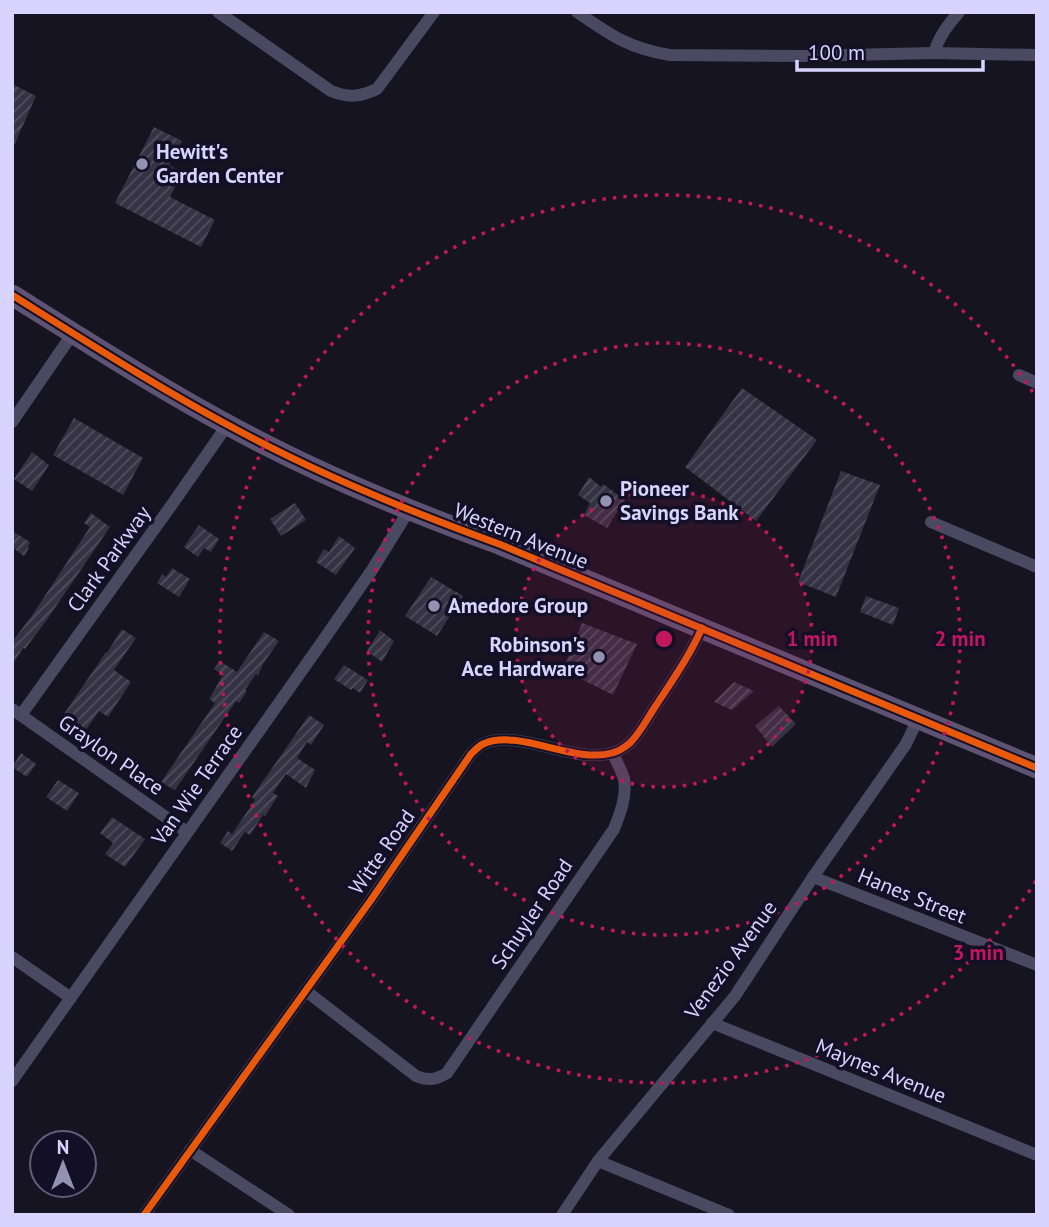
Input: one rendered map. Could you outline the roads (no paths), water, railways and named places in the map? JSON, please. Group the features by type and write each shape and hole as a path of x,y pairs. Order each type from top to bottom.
{"main road":[{"name":"Western Avenue","path":"12,295 158,385 304,463 409,510 499,544 1037,768"}],"street":[{"path":"218,12 331,91 348,96 363,96 377,89 434,12"},
{"path":"577,12 626,43 670,55 1037,55"},
{"path":"934,53 943,33 959,12"},
{"path":"12,422 72,332"},
{"path":"1019,375 1037,383"},
{"name":"Clark Parkway","path":"17,712 173,503 228,424"},
{"name":"Van Wie Terrace","path":"12,1080 350,601 409,510"},
{"path":"931,522 1037,568"},
{"path":"613,753 629,744 636,736 691,653 702,628"},
{"name":"Graylon Place","path":"17,712 187,832"},
{"name":"Venezio Avenue","path":"562,1215 598,1161 735,996 813,877 906,744 918,719"},
{"name":"Witte Road","path":"144,1215 306,991 471,754 491,741 516,741 583,754 613,753"},
{"name":"Schuyler Road","path":"306,991 416,1076 432,1080 447,1073 614,829 624,792 624,778 613,753"},
{"name":"Hanes Street","path":"813,877 1037,965"},
{"path":"12,957 71,998"},
{"name":"Maynes Avenue","path":"712,1023 1037,1155"},
{"path":"190,1150 289,1215"},
{"path":"598,1161 729,1215"}],"place":[{"name":"Hewitt's Garden Center","path":"142,164"},
{"name":"Pioneer Savings Bank","path":"606,501"},
{"name":"Amedore Group","path":"434,606"},
{"name":"Robinson's Ace Hardware","path":"599,657"}]}
